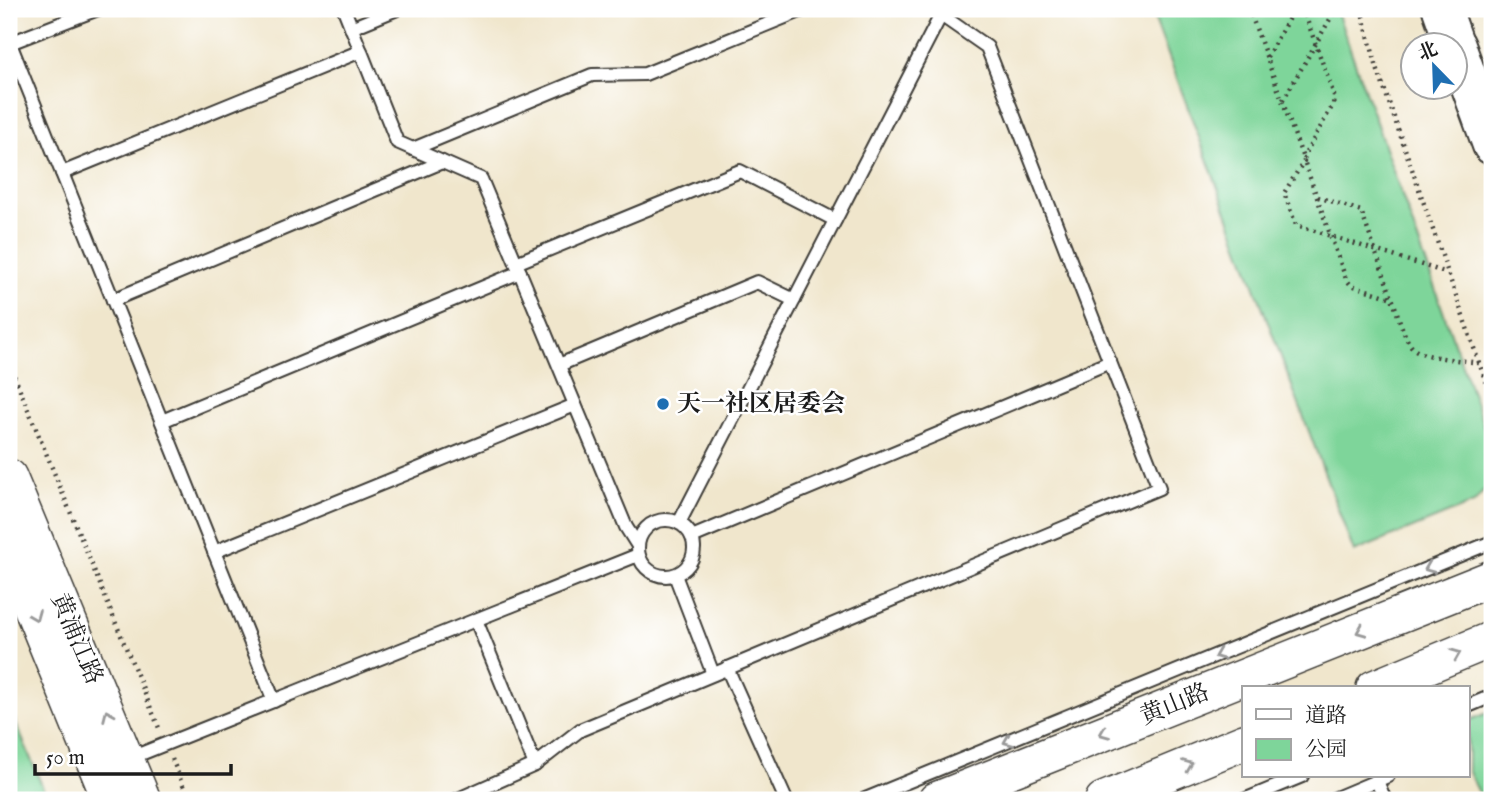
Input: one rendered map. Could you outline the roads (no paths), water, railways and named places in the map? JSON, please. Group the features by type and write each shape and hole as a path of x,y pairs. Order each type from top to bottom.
{"highway":[{"path":"1442,9 1450,32"},
{"path":"1470,86 1492,145"}],"main road":[{"name":"黄浦江路","path":"9,477 143,800"},
{"name":"黄浦江路","path":"9,553 110,800"},
{"name":"黄山路","path":"936,800 1492,578"},
{"path":"1379,686 1492,639"},
{"path":"1102,800 1242,743"}],"lane":[{"path":"98,9 9,42 274,701"},
{"path":"344,9 397,142 481,179 626,527 638,550 649,570 666,576 675,575 689,564 693,555 692,537 679,523 653,523 640,537 638,550"},
{"path":"351,28 397,9"},
{"path":"413,149 592,75 645,74 804,9"},
{"path":"456,800 535,765 580,730 1159,488 987,47 942,12 679,523"},
{"path":"62,173 361,51"},
{"path":"113,300 442,162"},
{"path":"162,421 740,171 835,220"},
{"path":"559,365 757,282 794,300"},
{"path":"692,537 1110,362"},
{"path":"214,552 575,405"},
{"path":"863,800 1492,542"},
{"path":"127,760 476,620 638,550"},
{"path":"675,575 713,674"},
{"path":"476,620 535,765"},
{"path":"727,668 786,800"},
{"path":"1470,705 1492,696"},
{"path":"1244,800 1297,778"},
{"path":"1332,800 1383,778 1385,800"}],"place":[{"name":"天一社区居委会","path":"663,404"}]}
